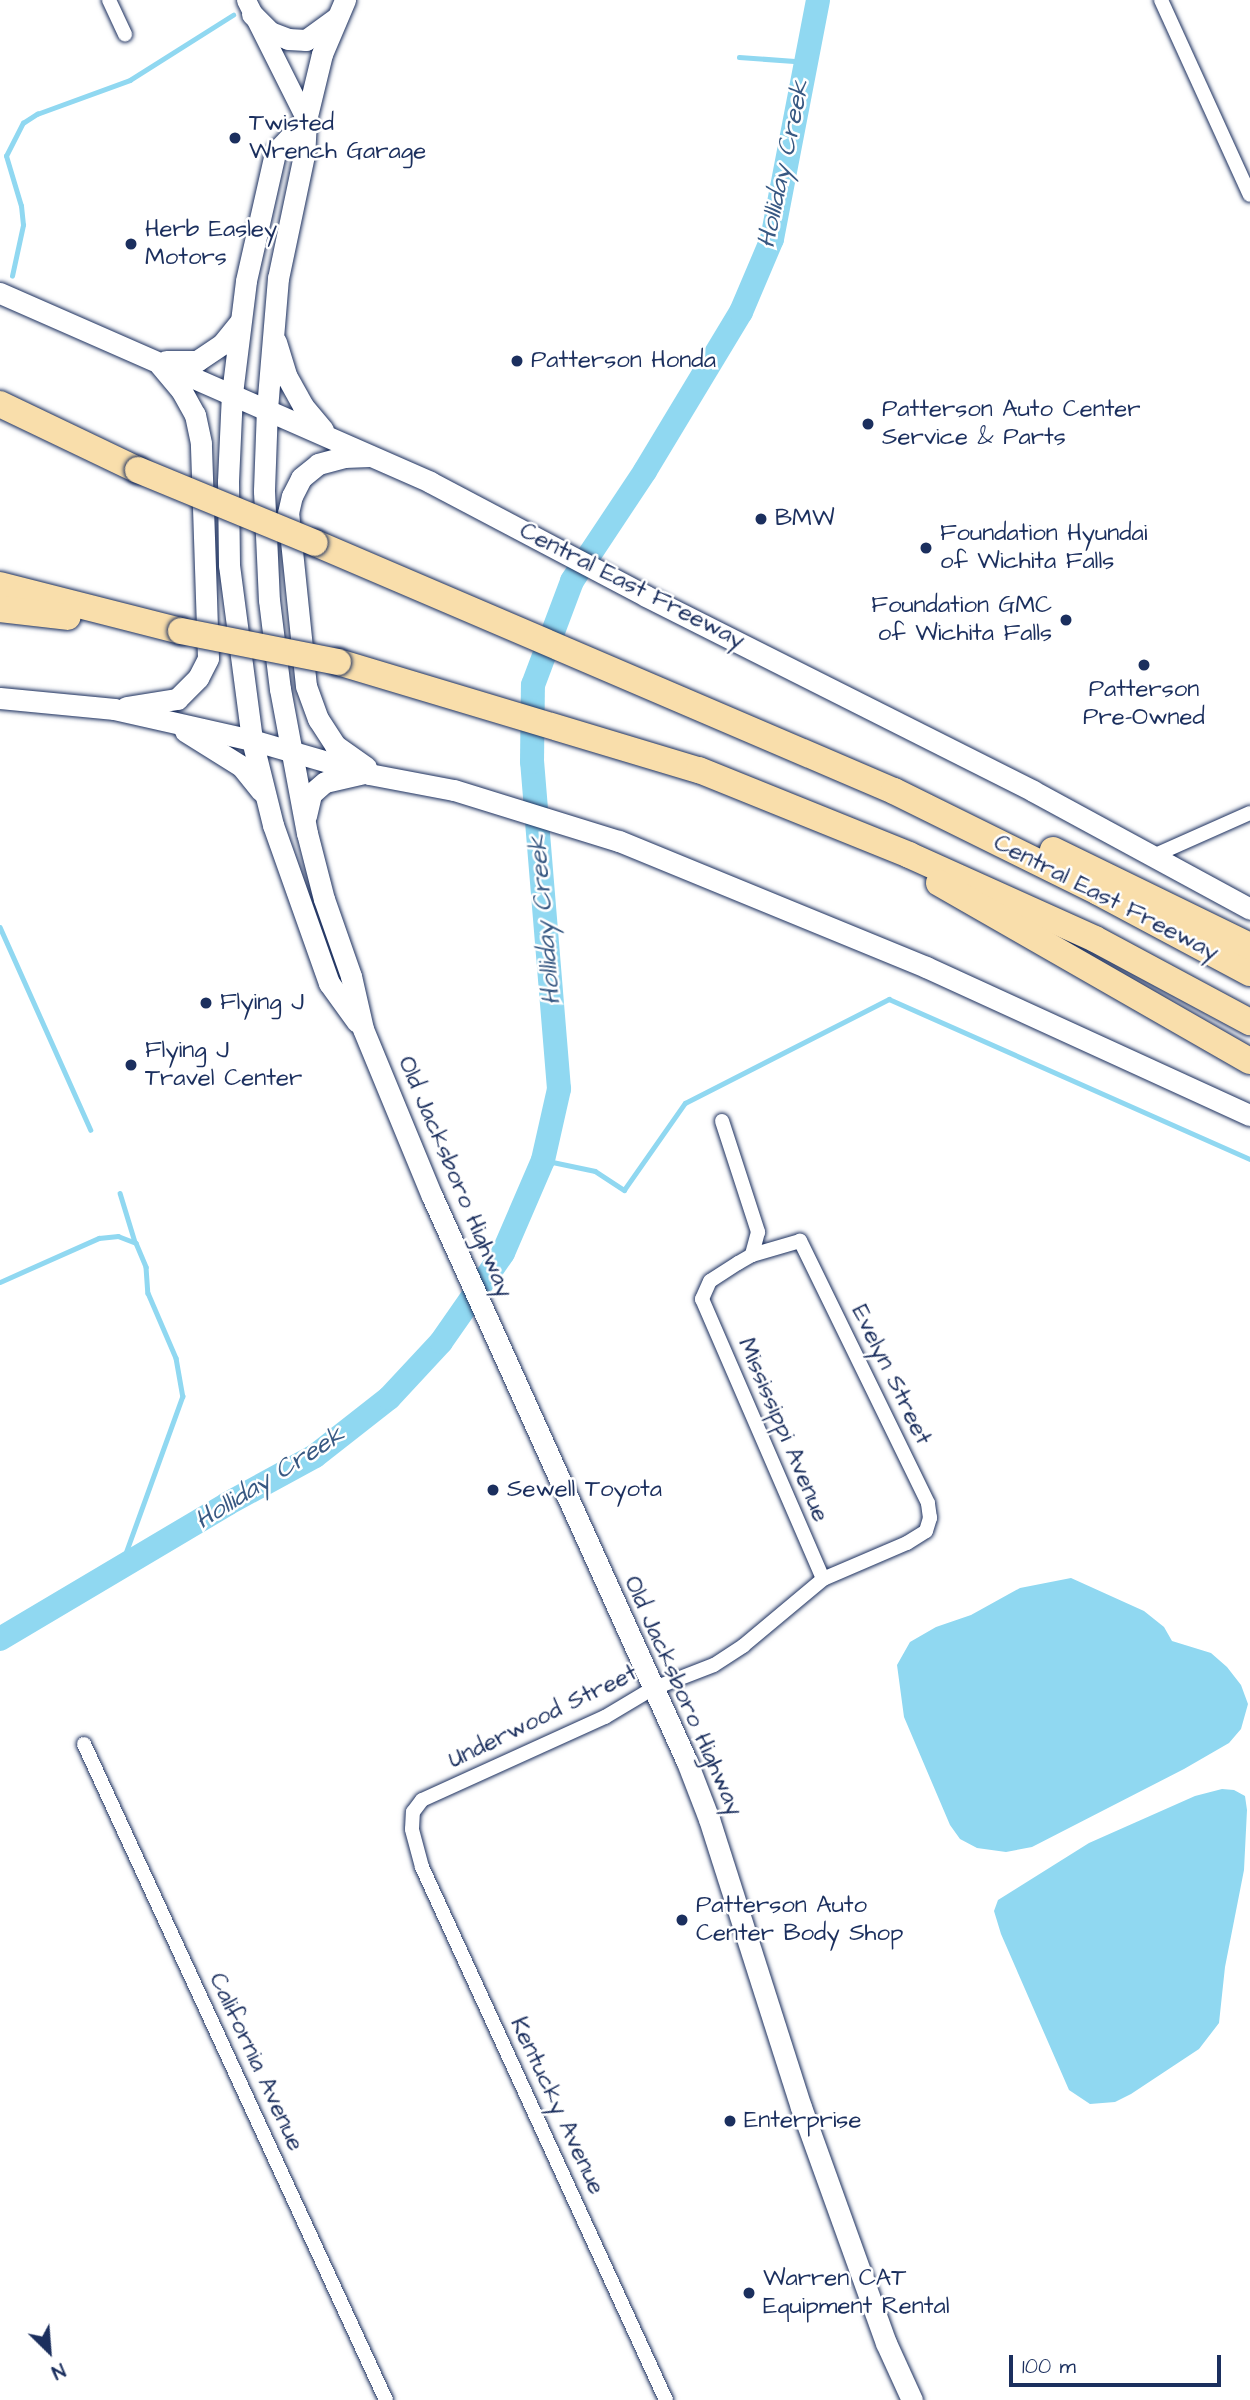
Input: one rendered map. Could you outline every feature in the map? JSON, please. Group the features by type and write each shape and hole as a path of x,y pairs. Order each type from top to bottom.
{"highway":[{"name":"Central East Freeway","path":"0,404 138,470 894,791 1098,892 1250,973"},
{"path":"0,414 42,424"},
{"path":"0,585 181,631"},
{"name":"Central East Freeway","path":"0,609 181,631 338,662 699,770 909,855 1095,939 1250,1022"},
{"path":"894,791 1052,849 1250,940"},
{"path":"909,855 946,890 1250,1061"},
{"path":"1206,922 1250,946"}],"main road":[{"path":"249,7 270,32 288,40 306,40 340,9"},
{"name":"Old Jacksboro Highway","path":"340,9 322,54 306,120 304,155 278,278 267,408 264,491 269,600 290,751 305,822 324,899 352,976 363,1029 432,1196 709,1819 810,2133 886,2343 912,2400"},
{"name":"Old Jacksboro Highway","path":"306,120 275,153 253,244 232,393 228,482 229,565 252,740 265,796 297,899 329,983 363,1029"},
{"name":"Central East Freeway","path":"0,293 372,456 1033,791 1250,909"},
{"path":"157,361 197,361 222,344 241,321"},
{"path":"273,332 287,377 303,406 329,437"},
{"path":"114,709 177,699 198,678 208,658 201,443 195,415 181,390 157,361"},
{"path":"372,456 344,457 317,464 301,478 292,496 288,513 306,685 318,719 335,745 372,774"},
{"path":"0,698 114,709 252,740 372,774 454,790 619,841 926,967 1250,1115"},
{"path":"172,723 241,766 265,796"},
{"path":"305,822 311,794 326,782 372,774"}],"street":[{"path":"108,0 125,34"},
{"path":"1161,0 1250,195"},
{"path":"249,7 306,120"},
{"path":"1153,856 1250,813"},
{"path":"722,1121 758,1232 752,1255"},
{"name":"Evelyn Street","path":"752,1255 800,1241 928,1503 930,1518 926,1531"},
{"name":"Mississippi Avenue","path":"752,1255 710,1281 702,1299 823,1579"},
{"name":"Underwood Street","path":"412,1829 413,1812 422,1800 605,1717 652,1689 730,1656 823,1579 907,1543 926,1531"},
{"name":"California Avenue","path":"83,1744 386,2400"},
{"name":"Kentucky Avenue","path":"412,1829 422,1867 666,2400"}],"water":[{"path":"1071,1578 1144,1611 1164,1627 1172,1641 1211,1653 1227,1667 1241,1685 1248,1704 1241,1729 1229,1743 1184,1769 1032,1847 1006,1852 977,1848 960,1839 950,1825 904,1717 897,1665 910,1642 936,1627 971,1615 1020,1588"},
{"path":"1222,1789 1234,1790 1245,1796 1247,1810 1244,1870 1225,1967 1219,2023 1199,2049 1131,2094 1115,2102 1090,2104 1069,2090 1001,1934 994,1911 998,1900 1089,1843 1195,1796"}],"waterway":[{"name":"Holliday Creek","path":"0,1639 227,1504 315,1456 389,1398 441,1342 503,1253 543,1160 559,1089 532,762 533,685 572,581 645,471 741,312 772,239 818,0"},
{"path":"12,276 23,225 21,206 6,156 23,123 37,114 130,80 233,15"},
{"path":"739,57 808,62"},
{"path":"0,927 91,1130"},
{"path":"543,1160 595,1171 624,1190 685,1103 889,999 1250,1159"},
{"path":"120,1193 135,1242"},
{"path":"0,1282 99,1238 118,1236 136,1243 146,1267 148,1293 176,1358 183,1396 121,1567"}],"place":[{"name":"Twisted Wrench Garage","path":"235,138"},
{"name":"Herb Easley Motors","path":"131,244"},
{"name":"Patterson Honda","path":"517,361"},
{"name":"Patterson Auto Center Service & Parts","path":"868,424"},
{"name":"BMW","path":"761,519"},
{"name":"Foundation Hyundai of Wichita Falls","path":"926,548"},
{"name":"Foundation GMC of Wichita Falls","path":"1066,620"},
{"name":"Patterson Pre-Owned","path":"1144,665"},
{"name":"Flying J","path":"206,1003"},
{"name":"Flying J Travel Center","path":"131,1065"},
{"name":"Sewell Toyota","path":"493,1490"},
{"name":"Patterson Auto Center Body Shop","path":"682,1920"},
{"name":"Enterprise","path":"730,2121"},
{"name":"Warren CAT Equipment Rental","path":"749,2293"}]}
